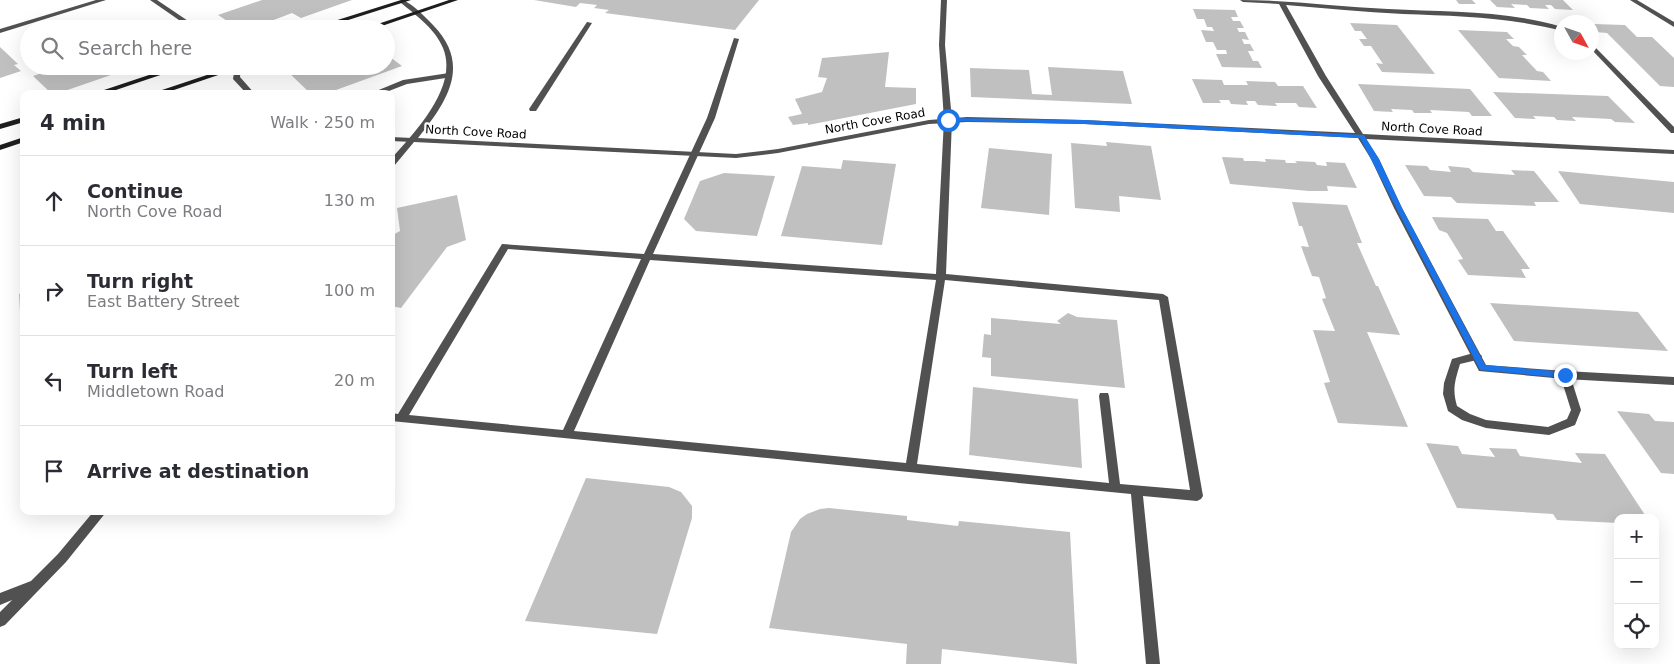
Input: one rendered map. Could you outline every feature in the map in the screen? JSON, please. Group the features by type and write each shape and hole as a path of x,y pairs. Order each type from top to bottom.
{"street":[{"path":"34,20 103,0"},
{"path":"153,0 183,20"},
{"path":"341,20 404,0 439,36 447,50 449,76 444,93 433,112 395,159"},
{"path":"395,20 455,0"},
{"path":"911,468 941,277 948,120 942,45 944,0"},
{"path":"1243,0 1387,11 1516,18 1554,26"},
{"path":"1633,0 1674,25"},
{"path":"1281,2 1322,76 1375,159 1398,208 1483,368 1674,381"},
{"path":"1661,17 1674,17"},
{"path":"533,108 589,23"},
{"path":"0,30 20,24"},
{"path":"568,434 711,118 736,39"},
{"path":"1599,54 1674,131"},
{"path":"109,90 156,75"},
{"path":"167,90 215,75"},
{"path":"237,75 236,77 247,90"},
{"path":"384,90 406,82 449,76"},
{"path":"0,127 20,120"},
{"name":"North Cove Road","path":"395,139 736,156 778,151 828,140 948,120 1084,122 1674,152"},
{"path":"0,148 20,140"},
{"path":"505,246 647,258 941,277 1163,297 1197,496 396,417 505,246"},
{"path":"1477,356 1456,362 1449,383 1448,394 1452,408 1466,417 1486,424 1549,431 1571,422 1576,410 1565,375"},
{"path":"1104,396 1115,488"},
{"path":"1138,490 1153,664"},
{"path":"0,621 62,558 98,515"},
{"path":"0,599 37,582"}],"building":[{"path":"262,0 352,0 301,18 292,13 274,20 226,20 218,15"},
{"path":"534,0 759,0 735,30 605,13 609,10 594,8 597,5 580,3 576,7"},
{"path":"1456,0 1472,0 1476,4 1459,4"},
{"path":"1490,0 1563,0 1573,10 1555,9 1551,5 1545,5 1549,9 1511,4 1515,8 1497,7"},
{"path":"1193,9 1235,10 1238,17 1231,17 1233,21 1240,21 1244,28 1237,28 1239,32 1245,32 1249,40 1242,39 1244,44 1250,44 1254,51 1248,51 1253,61 1258,61 1262,68 1222,67 1216,54 1227,54 1226,50 1217,50 1213,42 1206,42 1201,30 1214,31 1212,27 1207,27 1204,19 1197,19"},
{"path":"1350,23 1397,25 1435,74 1382,72 1376,63 1383,64 1371,46 1364,46 1359,39 1367,39 1361,31 1355,31"},
{"path":"1599,24 1625,25 1637,37 1652,37 1674,58 1674,87 1660,86 1607,33 1599,32"},
{"path":"1458,30 1507,32 1514,39 1506,39 1513,46 1519,47 1527,55 1522,55 1537,71 1543,72 1551,81 1499,78"},
{"path":"0,47 18,64 14,65 20,71 0,78"},
{"path":"889,52 885,87 916,88 916,104 808,125 808,123 793,125 788,117 802,114 795,99 822,92 827,78 818,77 822,58"},
{"path":"395,61 402,66 395,69"},
{"path":"1048,67 1123,71 1132,104 971,97 970,68 1029,70 1032,94 1052,95"},
{"path":"111,75 68,90 48,90 33,76"},
{"path":"291,75 377,75 336,90 307,90"},
{"path":"1192,79 1222,80 1224,85 1248,85 1246,81 1275,82 1278,86 1303,86 1317,108 1299,107 1296,103 1275,103 1277,106 1258,105 1255,101 1246,101 1248,105 1231,104 1229,100 1219,100 1221,103 1203,103"},
{"path":"1358,84 1470,89 1492,116 1472,116 1469,112 1430,110 1432,113 1414,113 1412,110 1391,109 1393,112 1374,111"},
{"path":"1493,92 1608,96 1635,123 1615,122 1611,119 1572,117 1576,121 1557,120 1554,117 1533,116 1536,119 1515,118"},
{"path":"1106,142 1151,146 1161,200 1119,196 1120,212 1075,208 1071,143 1107,146"},
{"path":"989,148 1052,154 1049,215 981,208"},
{"path":"1222,157 1243,158 1244,161 1266,162 1265,159 1285,160 1286,163 1297,163 1295,161 1315,162 1317,165 1327,166 1326,162 1345,163 1357,188 1327,186 1328,191 1309,191 1230,184"},
{"path":"843,160 896,164 882,245 781,236 802,166 841,169"},
{"path":"1405,165 1427,166 1430,170 1451,172 1448,166 1469,168 1473,172 1515,175 1511,170 1534,171 1559,202 1534,202 1536,206 1457,203 1451,197 1424,196"},
{"path":"1558,171 1674,182 1674,213 1580,204"},
{"path":"724,173 775,176 757,236 696,231 684,219 700,181"},
{"path":"457,195 466,240 447,247 401,308 395,307 395,234 400,231 397,208"},
{"path":"1292,202 1347,205 1362,243 1357,243 1400,335 1367,332 1408,427 1338,423 1324,383 1330,382 1313,330 1335,331 1322,299 1326,298 1319,277 1312,276 1301,246 1309,247 1302,226 1299,226"},
{"path":"1432,217 1488,219 1496,231 1503,231 1530,269 1521,269 1526,278 1468,275 1458,260 1463,259 1447,233 1439,230"},
{"path":"1490,303 1638,312 1668,351 1514,341"},
{"path":"1068,313 1077,317 1117,320 1125,388 991,376 991,358 982,357 984,334 991,335 991,318 1061,324 1057,321"},
{"path":"973,387 1078,399 1082,468 969,455"},
{"path":"1617,411 1649,414 1655,421 1674,422 1674,474 1661,473"},
{"path":"1426,443 1458,446 1462,454 1495,457 1489,448 1516,449 1520,456 1582,463 1575,453 1605,454 1644,514 1614,514 1614,523 1557,520 1553,514 1457,508"},
{"path":"586,478 669,487 681,492 692,506 692,518 657,634 525,621"},
{"path":"829,508 907,516 907,520 958,526 959,521 1070,532 1077,664 942,649 941,664 906,664 907,644 769,628 791,532 800,519 807,514"}],"route":[{"path":"948,120 1084,122 1362,136 1483,368 1565,375"}]}
